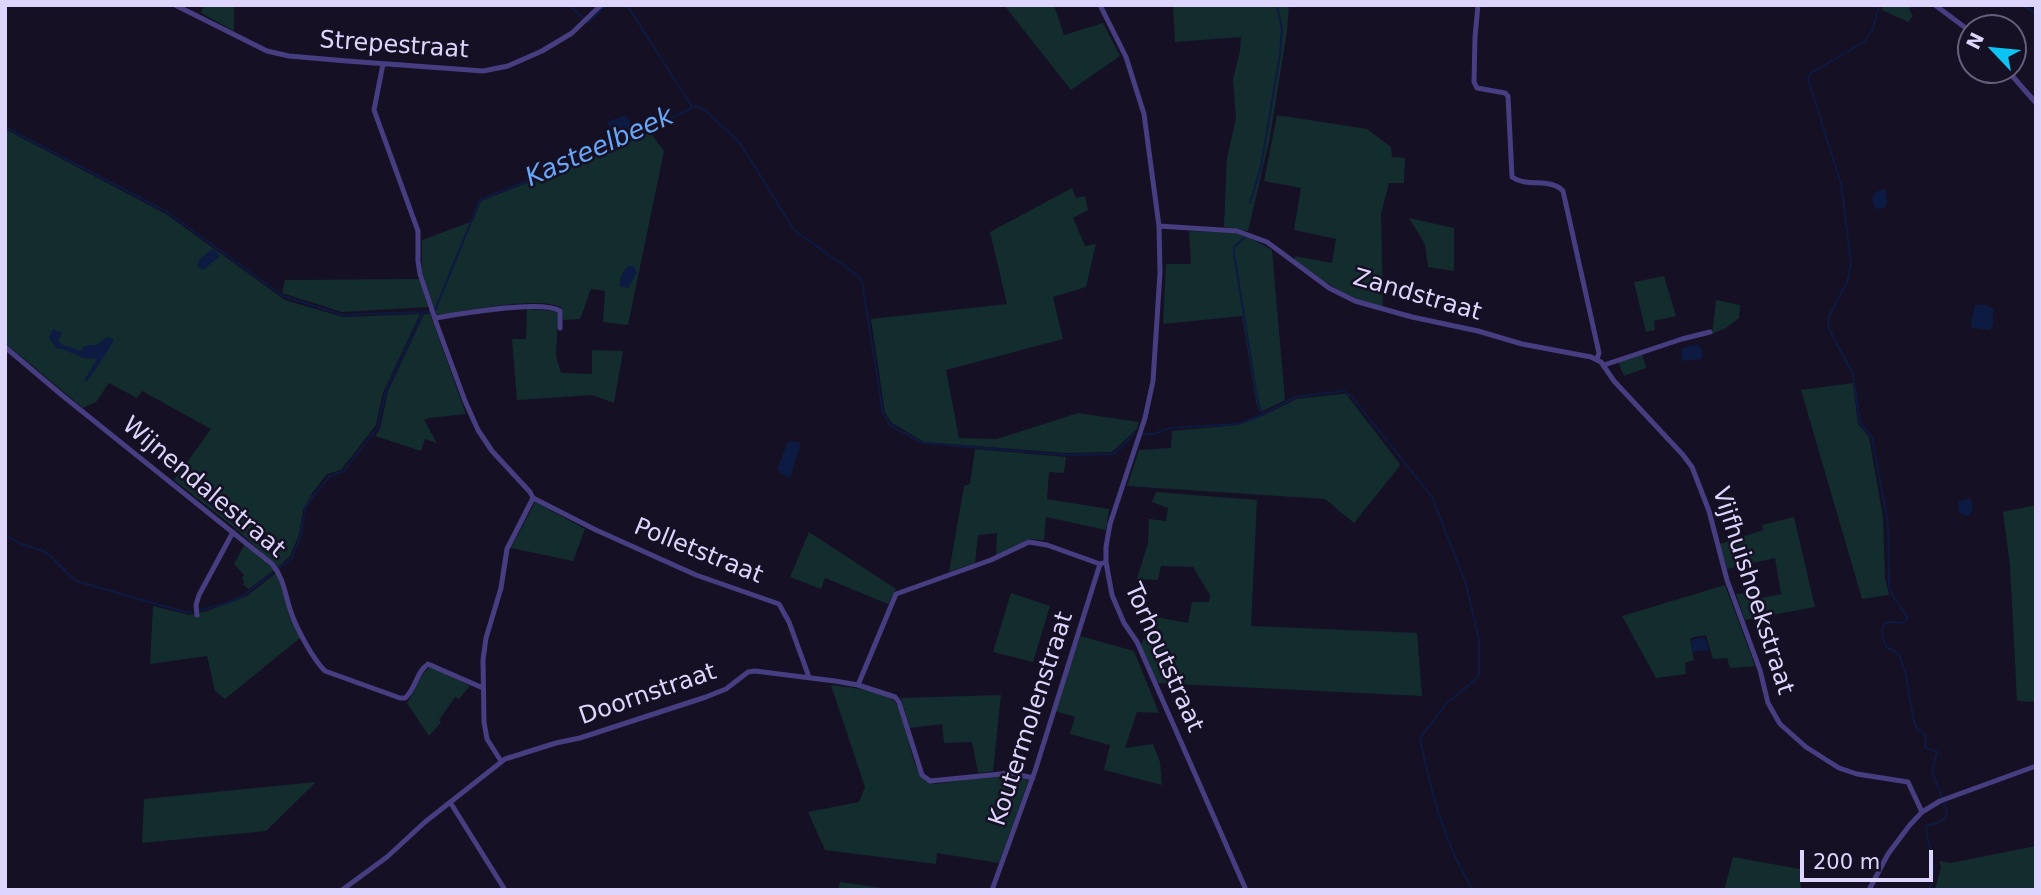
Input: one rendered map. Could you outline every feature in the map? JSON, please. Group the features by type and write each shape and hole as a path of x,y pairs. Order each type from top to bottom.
{"street":[{"name":"Strepestraat","path":"175,5 267,51 289,56 483,71 508,66 542,51 572,33 601,5"},
{"name":"Torhoutstraat","path":"1100,5 1126,57 1144,114 1159,226 1160,273 1153,381 1140,433 1110,524 1103,563 1124,623 1137,642 1246,890"},
{"path":"1478,5 1474,82 1477,88 1505,93 1508,96 1512,177 1521,182 1555,185 1563,191 1599,353 1597,359"},
{"path":"1935,5 1957,22"},
{"name":"Polletstraat","path":"383,64 374,110 418,230 418,261 432,310 465,401 478,430 492,451 533,498 694,574 779,604 789,622 809,677"},
{"path":"2019,84 2036,103"},
{"name":"Zandstraat","path":"1159,226 1237,231 1267,242 1329,288 1355,301 1522,344 1597,359"},
{"path":"435,317 550,306 560,311 560,328"},
{"path":"1604,365 1710,332"},
{"name":"Wijnendalestraat","path":"5,346 62,396 272,564 280,574 295,624 325,671 400,698 410,694 423,668 428,664 483,688"},
{"name":"Vijfhuishoekstraat","path":"1597,359 1683,455 1696,475 1709,511 1727,580 1760,670 1773,715 1806,747 1839,768 1857,774 1908,782 1922,812"},
{"path":"501,761 486,739 483,688 485,638 501,589 507,549 533,498"},
{"path":"197,615 199,596 233,531"},
{"path":"858,685 896,594 990,560 1029,542 1103,563"},
{"name":"Koutermolenstraat","path":"992,890 1103,563"},
{"name":"Doornstraat","path":"342,890 387,858 416,829 501,761 706,698 726,689 748,672 809,677 858,685 895,697 899,702 922,775 930,781 1011,773 1032,778"},
{"path":"1869,890 1888,854 1922,812 1948,798 2036,766"},
{"path":"450,802 505,890"}],"green space":[{"path":"204,5 234,5 234,31 201,13"},
{"path":"1004,5 1054,5 1064,35 1103,23 1120,56 1071,90"},
{"path":"1173,5 1289,5 1270,137 1248,231 1224,227 1227,158 1236,118 1233,79 1241,37 1175,42"},
{"path":"1883,5 1913,5 1909,9 1913,16 1908,22 1882,10"},
{"path":"1277,115 1367,129 1391,147 1392,157 1405,158 1404,183 1389,183 1381,214 1383,308 1336,288 1294,260 1295,256 1332,263 1336,239 1294,230 1301,188 1264,181"},
{"path":"5,129 166,214 285,300 343,317 420,314 383,393 376,425 341,470 327,474 313,492 303,510 299,535 290,556 278,567 236,529 174,480 211,429 142,391 137,398 109,383 96,402 83,408 5,343"},
{"path":"649,131 664,151 628,325 603,322 605,291 591,289 580,319 563,320 561,307 535,303 500,305 436,315 422,272 422,240 473,221 481,201 613,149"},
{"path":"1072,188 1076,198 1085,196 1088,210 1073,218 1085,246 1096,244 1086,287 1053,297 1063,339 946,370 959,438 997,439 1078,413 1139,422 1137,429 1112,452 1066,453 924,442 892,423 885,413 871,319 1007,304 990,232"},
{"path":"1409,218 1454,228 1454,271 1428,267 1425,244"},
{"path":"1189,231 1235,233 1272,250 1285,400 1261,412 1257,406 1242,316 1163,324 1166,264 1191,264"},
{"path":"1664,276 1676,316 1654,321 1655,330 1646,332 1634,282"},
{"path":"420,279 428,307 342,312 282,293 285,280"},
{"path":"1716,300 1740,305 1739,318 1712,334"},
{"path":"527,309 554,311 558,314 556,356 561,373 592,374 592,350 623,351 614,403 592,395 517,400 512,339 526,339"},
{"path":"424,314 430,314 466,414 424,420 437,443 425,439 421,451 375,436 380,429 388,391"},
{"path":"1642,354 1646,368 1624,376 1618,362"},
{"path":"1853,383 1858,424 1869,437 1883,517 1885,578 1889,595 1862,599 1801,390"},
{"path":"1346,394 1400,464 1354,523 1325,499 1127,486 1139,450 1171,448 1172,431 1238,425 1296,399"},
{"path":"975,449 1066,457 1064,473 1049,472 1047,499 1109,509 1106,530 1046,517 1044,540 1030,539 996,556 997,533 978,535 975,563 949,572 964,486 970,484"},
{"path":"1156,492 1257,500 1251,626 1417,633 1422,696 1157,683 1140,646 1156,617 1188,623 1192,602 1209,602 1210,595 1193,567 1161,566 1158,580 1137,579 1148,543 1149,519 1166,521 1168,508 1152,502"},
{"path":"535,502 585,529 573,561 511,548"},
{"path":"2036,505 2036,702 2017,701 2010,565 2003,512"},
{"path":"1794,517 1815,607 1745,620 1736,594 1754,592 1756,599 1781,594 1775,558 1727,569 1720,544 1763,530 1762,525"},
{"path":"809,532 896,589 888,604 825,578 821,589 790,577"},
{"path":"245,544 274,570 249,589 243,585 244,575 234,564"},
{"path":"276,573 289,615 300,638 225,699 215,691 207,656 150,664 153,606 189,615 207,611 247,596"},
{"path":"1725,585 1755,666 1730,668 1727,658 1713,659 1706,635 1690,638 1694,660 1685,663 1686,674 1656,678 1622,616"},
{"path":"1011,593 1050,606 1033,662 993,652"},
{"path":"1080,636 1134,651 1159,713 1137,712 1125,748 1153,744 1160,762 1162,785 1104,770 1110,745 1070,734 1075,717 1055,711"},
{"path":"430,667 470,686 459,699 455,697 439,720 441,722 429,736 407,703 423,674"},
{"path":"831,685 874,692 894,701 904,721 914,761 926,780 936,784 1005,776 1028,780 999,863 937,853 936,864 825,850 808,812 859,802 865,787"},
{"path":"1001,695 993,771 978,773 972,742 944,743 942,724 910,728 901,698"},
{"path":"316,782 266,831 142,843 144,799"},
{"path":"2036,846 2036,890 1935,890 1941,867 1939,861 1950,863"},
{"path":"1733,857 1800,869 1801,890 1724,890"},
{"path":"840,882 897,890 838,890"}],"water":[{"path":"625,115 636,129 616,139 607,122"},
{"path":"1885,189 1885,208 1875,209 1872,199 1875,192"},
{"path":"213,249 220,256 203,270 197,266 200,259"},
{"path":"633,266 637,272 628,288 620,286 620,283 623,272"},
{"path":"1975,305 1993,308 1993,325 1990,330 1972,328"},
{"path":"53,329 62,333 58,341 60,344 81,351 83,347 97,345 107,337 114,340 87,381 84,381 97,359 83,358 57,349 49,338"},
{"path":"1699,345 1703,353 1701,359 1682,361 1681,349"},
{"path":"787,443 801,443 791,476 788,478 777,470"},
{"path":"206,492 240,513 240,517 233,524 202,498"},
{"path":"1971,499 1973,511 1968,516 1959,513 1958,502"},
{"path":"1704,637 1709,650 1692,652 1691,640"}],"waterway":[{"path":"569,5 582,17"},
{"path":"589,22 606,5"},
{"path":"627,5 692,107"},
{"path":"1250,203 1261,167 1280,54 1282,29 1277,5"},
{"path":"1879,5 1873,29 1864,42 1811,73 1808,79 1841,184 1851,263 1847,282 1829,316 1828,325 1853,374 1860,423 1872,437 1888,524 1889,587 1907,617 1902,623 1885,624 1882,635 1886,647 1900,657 1913,717 1917,729 1926,735 1925,747 1937,752 1932,771 1947,811 1943,820 1926,828 1934,865 1929,890"},
{"path":"2021,5 2036,13"},
{"name":"Kasteelbeek","path":"435,310 480,200 613,146 696,106 705,110 740,143 794,230 862,281 883,414 890,425 923,443 1067,455 1113,454 1134,433"},
{"name":"Kasteelbeek","path":"5,127 167,212 283,296 343,315 363,314"},
{"path":"1244,238 1234,247 1234,253 1256,391 1264,414"},
{"path":"279,568 292,558 310,500 330,476 344,471 378,427 386,391 423,312"},
{"name":"Kasteelbeek","path":"366,314 430,312"},
{"name":"Kasteelbeek","path":"1143,434 1154,434 1170,428 1238,424 1295,397 1344,391 1352,397 1432,497 1466,584 1479,640 1479,674 1446,704 1420,738 1446,835 1473,890"},
{"path":"5,535 21,544 46,552 76,581 192,612"},
{"path":"200,610 243,596 272,573"}]}
